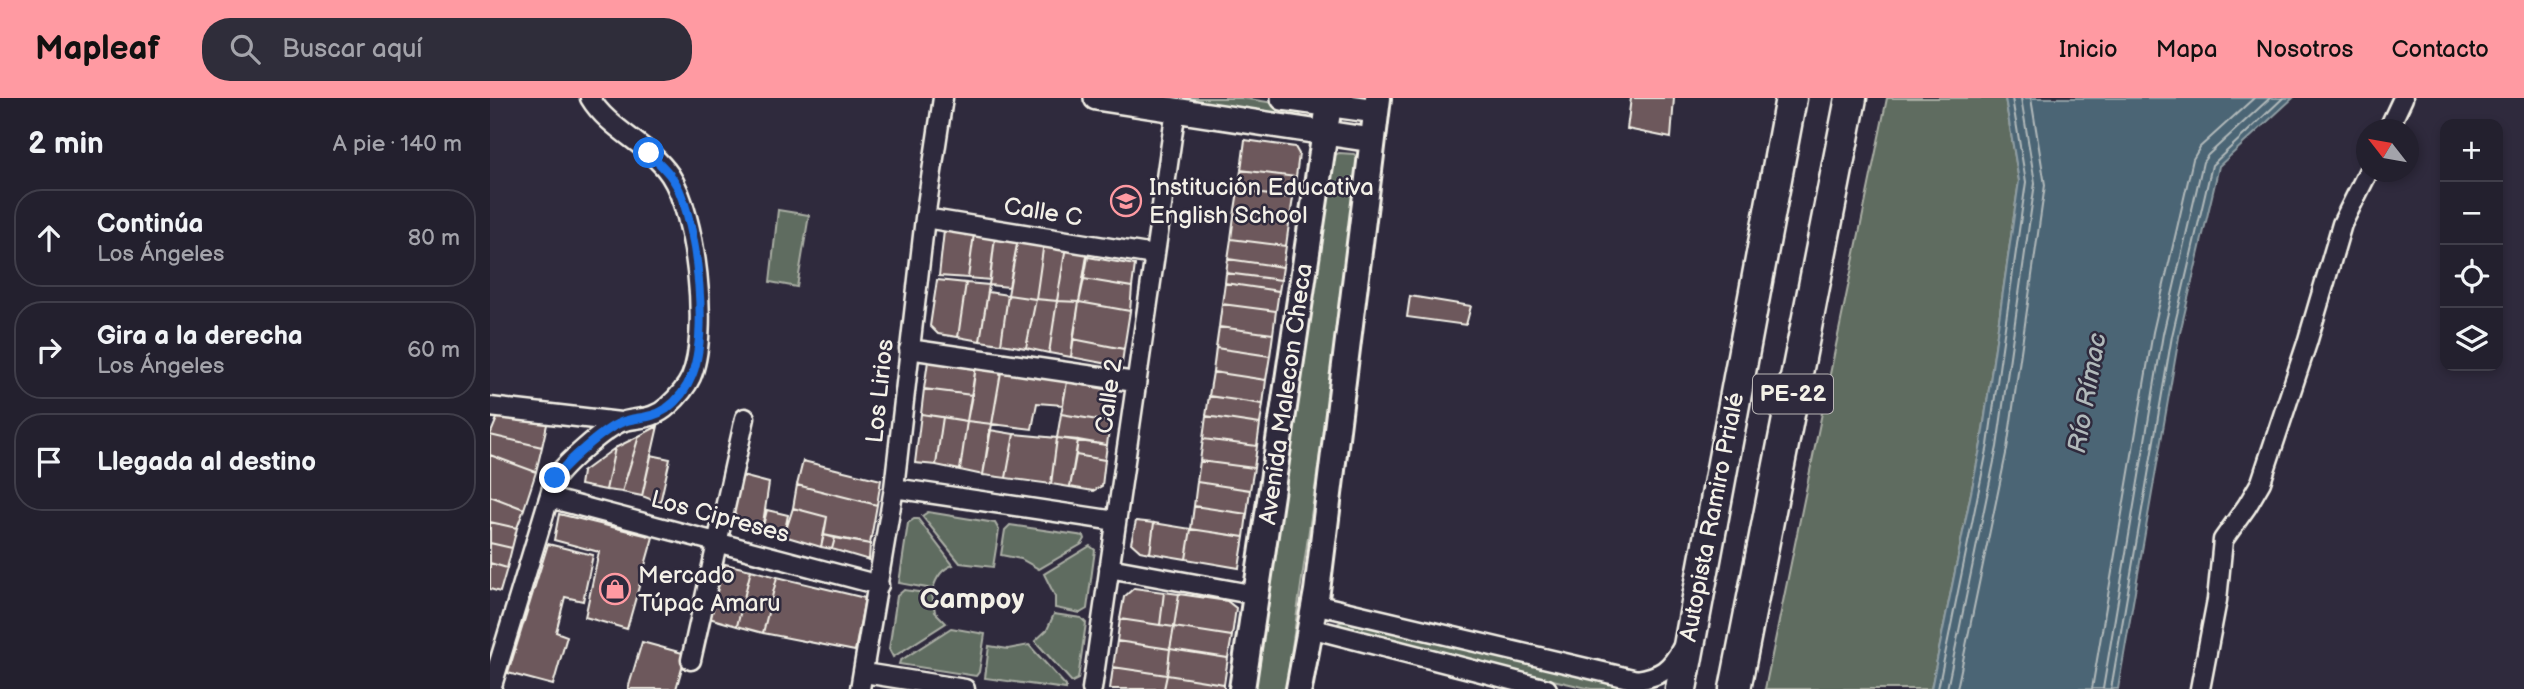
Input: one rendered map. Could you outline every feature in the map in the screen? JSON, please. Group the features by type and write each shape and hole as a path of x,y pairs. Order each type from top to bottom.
{"highway":[{"name":"Autopista Ramiro Prialé","path":"1681,689 1791,98"},
{"name":"PE-22","path":"1735,689 1851,98"}],"main road":[{"name":"Avenida Malecon Checa","path":"1242,689 1329,102"},
{"path":"1299,689 1312,616 1377,105"}],"street":[{"path":"490,407 620,422 644,419 665,409 681,395 692,376 699,331 698,287 689,220 681,193 668,172 598,112 590,98"},
{"name":"Los Lirios","path":"862,681 894,488 925,218 943,98"},
{"path":"1096,98 1372,140"},
{"path":"1283,98 1377,105"},
{"path":"2393,119 2403,98"},
{"name":"Calle 2","path":"1092,689 1176,109"},
{"path":"2200,689 2217,600 2223,540 2261,482 2308,343 2342,224 2363,182"},
{"name":"Calle C","path":"925,218 1154,255"},
{"path":"909,349 1135,382"},
{"path":"691,660 745,418"},
{"path":"491,689 555,478 564,465 620,422"},
{"path":"894,488 1115,520"},
{"name":"Los Cipreses","path":"549,498 878,584"},
{"path":"1109,568 1256,594"},
{"path":"1312,616 1637,680 1654,677 1667,670 1690,633"},
{"path":"1312,616 1547,689"},
{"path":"862,681 965,689"}],"green space":[{"path":"1144,98 1241,98 1301,107 1300,120"},
{"path":"1887,98 2005,98 2019,181 1981,444 1931,689 1765,689"},
{"path":"1339,153 1354,154 1362,164 1286,689 1252,689 1330,158"},
{"path":"778,210 809,215 797,287 770,282"},
{"path":"928,512 995,523 999,530 993,567 960,563 922,516"},
{"path":"918,519 953,565 940,574 933,589 899,583 908,523"},
{"path":"1010,525 1084,536 1085,539 1082,544 1039,569 1021,559 1001,555 1005,530"},
{"path":"1090,546 1095,550 1087,609 1080,613 1055,608 1055,596 1044,574"},
{"path":"904,590 932,594 935,612 946,623 893,657 889,649 897,596"},
{"path":"1054,614 1081,618 1086,623 1078,679 1072,682 1035,641 1047,630"},
{"path":"1343,621 1635,686 1638,689 1591,689 1340,630 1335,625"},
{"path":"951,628 985,634 976,676 899,664 900,661"},
{"path":"1029,645 1066,689 985,678 989,646 1008,649"}],"water":[{"name":"Río Rímac","path":"2005,98 2293,98 2219,166 2179,337 2118,689 1931,689 1981,444 2019,181"}],"building":[{"path":"1631,98 1674,98 1671,138 1627,129"},
{"path":"1245,140 1295,147 1299,154 1296,177 1241,170"},
{"path":"1241,170 1296,177 1293,198 1238,191"},
{"path":"1238,191 1293,198 1289,224 1234,216"},
{"path":"1234,216 1289,224 1286,246 1231,239"},
{"path":"944,231 974,234 968,278 939,276"},
{"path":"974,234 995,237 990,280 968,278"},
{"path":"995,237 1018,239 1009,287 989,285"},
{"path":"1018,239 1044,242 1036,299 1008,295"},
{"path":"1231,239 1286,246 1283,267 1228,259"},
{"path":"1044,242 1066,246 1057,301 1036,299"},
{"path":"1066,246 1088,250 1079,302 1057,301"},
{"path":"1088,257 1135,265 1132,287 1084,279"},
{"path":"1228,259 1283,267 1281,280 1226,273"},
{"path":"1226,273 1281,280 1279,291 1225,283"},
{"path":"1084,279 1132,287 1130,311 1079,302"},
{"path":"937,280 966,283 958,337 938,334 930,326"},
{"path":"966,283 989,285 980,341 958,337"},
{"path":"1225,283 1279,291 1276,311 1222,304"},
{"path":"988,292 1008,295 1001,344 980,341"},
{"path":"1008,295 1036,299 1026,348 1001,344"},
{"path":"1410,296 1471,306 1466,325 1407,317"},
{"path":"1036,299 1057,301 1049,353 1026,348"},
{"path":"1057,301 1079,302 1071,357 1049,353"},
{"path":"1079,302 1130,311 1124,349 1073,339"},
{"path":"1222,304 1276,311 1273,334 1219,327"},
{"path":"1219,327 1273,334 1270,356 1216,348"},
{"path":"1073,339 1124,349 1122,363 1118,366 1071,357"},
{"path":"1216,348 1270,356 1266,380 1213,372"},
{"path":"928,361 976,366 972,395 924,389"},
{"path":"976,366 1001,372 992,424 967,421"},
{"path":"1001,372 1067,382 1063,405 1037,403 1032,429 992,424"},
{"path":"1213,372 1266,380 1263,404 1209,396"},
{"path":"1067,382 1110,390 1115,400 1110,422 1061,414"},
{"path":"924,389 972,395 967,421 921,414"},
{"path":"1209,396 1263,404 1260,424 1206,416"},
{"path":"921,414 943,417 936,465 915,463"},
{"path":"1061,414 1110,422 1107,445 1057,438"},
{"path":"498,416 548,420 542,447 490,435"},
{"path":"1206,416 1260,424 1257,446 1203,439"},
{"path":"943,417 967,421 960,470 936,465"},
{"path":"967,421 992,424 983,475 960,470"},
{"path":"658,426 642,496 622,492 639,436"},
{"path":"990,430 1014,434 1006,478 983,475"},
{"path":"1014,434 1057,438 1051,484 1006,478"},
{"path":"490,435 542,447 536,472 490,455"},
{"path":"639,436 622,492 606,490 615,448"},
{"path":"1057,438 1078,440 1070,487 1051,484"},
{"path":"1203,439 1257,446 1254,468 1200,461"},
{"path":"1078,440 1107,445 1105,460 1076,455"},
{"path":"615,448 606,490 580,485 582,472"},
{"path":"490,455 536,472 524,509 490,496"},
{"path":"651,455 670,459 660,503 642,496"},
{"path":"1076,455 1105,460 1102,486 1093,491 1070,487"},
{"path":"803,461 881,480 877,505 797,485"},
{"path":"1200,461 1254,468 1250,490 1197,482"},
{"path":"742,476 769,483 762,530 744,525 732,511"},
{"path":"1197,482 1250,490 1247,514 1194,506"},
{"path":"797,485 877,505 870,544 824,535 827,517 793,508"},
{"path":"490,496 524,509 517,528 490,522"},
{"path":"1194,506 1247,514 1244,537 1191,529"},
{"path":"793,508 827,517 821,547 784,536"},
{"path":"767,510 788,515 784,535 762,530"},
{"name":"Mercado Túpac Amaru","path":"559,514 653,537 627,629 585,617 599,552 554,540"},
{"path":"1136,521 1154,523 1150,553 1140,551 1131,543"},
{"path":"490,522 517,528 512,548 490,543"},
{"path":"1154,523 1191,529 1186,559 1150,553"},
{"path":"1191,529 1244,537 1239,568 1186,559"},
{"path":"824,535 835,538 832,549 821,547"},
{"path":"835,538 870,544 869,560 832,549"},
{"path":"490,543 512,548 507,568 490,563"},
{"path":"548,544 593,555 583,601 565,597 556,632 567,636 553,685 508,673"},
{"path":"490,563 507,568 500,592 490,589"},
{"path":"725,564 751,570 737,626 709,618"},
{"path":"751,570 777,577 763,633 737,626"},
{"path":"777,577 865,598 855,651 763,633"},
{"path":"1134,588 1164,592 1160,625 1120,619 1124,597"},
{"path":"1164,592 1179,594 1174,627 1160,625"},
{"path":"1179,594 1227,601 1236,608 1232,636 1174,627"},
{"path":"1120,619 1174,627 1170,649 1117,641"},
{"path":"1174,627 1232,636 1228,658 1170,649"},
{"path":"1117,641 1170,649 1167,675 1113,667"},
{"path":"642,642 686,654 676,689 628,689"},
{"path":"1170,649 1228,658 1224,684 1167,675"},
{"path":"1113,667 1167,675 1164,689 1110,689"},
{"path":"1167,675 1224,684 1224,689 1164,689"}],"place":[{"name":"Institución Educativa English School","path":"1126,201"},
{"name":"Mercado Túpac Amaru","path":"615,589"}],"district":[{"name":"Campoy","path":"972,599"}],"route":[{"path":"555,478 564,465 620,422 644,419 665,409 681,395 692,376 699,331 698,287 689,220 681,193 668,172 649,153"}]}
